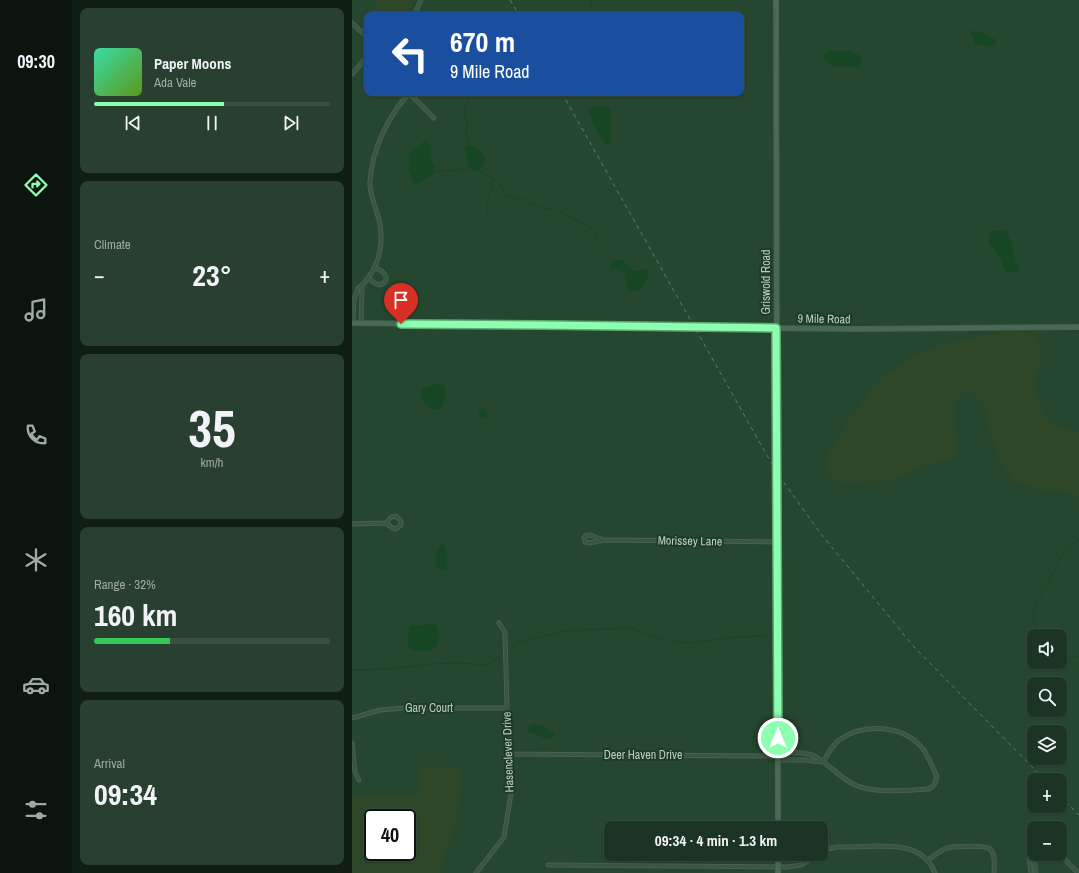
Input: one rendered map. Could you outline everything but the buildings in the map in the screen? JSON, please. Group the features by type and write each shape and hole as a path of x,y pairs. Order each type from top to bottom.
{"street":[{"path":"415,12 421,0"},
{"name":"Griswold Road","path":"776,0 778,821"},
{"path":"352,23 364,34"},
{"path":"352,74 364,60"},
{"path":"353,323 354,300 358,288 362,286 374,268 381,249 381,227 370,192 372,170 383,132 392,115 407,96"},
{"path":"412,96 434,118"},
{"path":"368,278 376,284 383,284 385,282 385,274 374,268"},
{"path":"352,286 358,288"},
{"path":"361,324 362,286"},
{"name":"9 Mile Road","path":"353,323 856,329 1079,327"},
{"path":"352,524 386,523 396,530 401,525 401,521 396,516 391,517 386,523"},
{"name":"Morissey Lane","path":"604,540 590,535 584,536 586,542 590,543 604,540 777,542"},
{"name":"Hasenclever Drive","path":"476,873 504,837 511,794 505,633 499,623"},
{"name":"Gary Court","path":"352,718 392,708 507,708"},
{"path":"778,756 804,753 822,762 854,785 866,789 929,789 934,785 937,777 924,749 909,736 891,730 875,728 855,731 838,740 822,762"},
{"path":"352,743 355,772 359,780"},
{"name":"Deer Haven Drive","path":"509,754 778,756"},
{"path":"778,756 822,762"},
{"path":"828,849 837,847 895,846 907,848 915,851 928,860 935,873"},
{"path":"928,860 946,849 955,847 986,847 991,850 994,857 994,873"},
{"path":"778,861 778,873"},
{"path":"548,865 788,867 801,865 807,861"},
{"path":"1029,861 1031,873"},
{"path":"1034,861 1036,873"},
{"path":"1067,861 1078,873"}],"shaded area":[{"path":"375,0 415,0 408,12 376,12 378,8"},
{"path":"970,31 981,32 996,40 996,43 991,47 981,44 974,46 974,39 970,35"},
{"path":"830,51 847,51 861,56 862,61 857,67 835,66 825,62 824,55"},
{"path":"609,106 611,110 611,139 608,146 598,134 588,109 591,107"},
{"path":"427,139 431,148 430,158 435,166 435,173 420,182 413,184 408,169 410,159 409,155"},
{"path":"465,145 473,146 485,156 484,164 477,171 470,169 467,162"},
{"path":"995,230 1006,231 1011,241 1015,260 1020,267 1017,272 1009,272 1002,267 1002,260 988,242 990,232"},
{"path":"613,261 624,261 634,271 645,269 648,271 649,276 639,290 629,291 625,273 611,268 610,265"},
{"path":"1009,331 1033,332 1038,339 1041,357 1035,385 1038,402 1046,416 1057,425 1079,432 1079,497 1068,493 1044,491 1014,482 998,457 988,429 986,409 981,399 968,389 956,399 954,407 954,420 958,446 957,455 951,462 938,460 893,480 845,484 832,478 826,470 827,454 852,415 878,382 895,368 917,354 950,341"},
{"path":"437,383 445,386 446,396 442,407 438,410 431,410 421,397 421,391 424,388"},
{"path":"483,407 487,413 487,417 483,419 480,418 479,411"},
{"path":"444,543 447,553 447,563 446,570 441,570 436,564 436,555"},
{"path":"435,624 439,630 439,636 438,644 434,649 422,651 408,647 409,627"},
{"path":"533,724 544,727 554,733 552,739 547,739 528,732 529,727"},
{"path":"419,766 462,767 459,809 440,873 352,873 352,794 420,795"}],"waterway":[{"path":"591,0 593,12"},
{"path":"469,146 466,133 467,122 464,112 466,103 470,96"},
{"path":"435,171 459,170 470,167"},
{"path":"477,169 499,182 506,196 523,199 541,207 552,209"},
{"path":"487,213 488,199 493,179"},
{"path":"556,209 594,230 605,250 612,255"},
{"path":"1037,629 1033,617 1034,610 1062,555 1079,539"},
{"path":"352,670 390,669 430,664 459,663 488,665 518,643 564,631 630,628 661,639 689,643 738,637 766,636"},
{"path":"1067,657 1079,656"}],"railway":[{"path":"510,0 517,12"},
{"path":"564,96 777,473 821,534 915,648 1038,773"},
{"path":"1067,803 1079,815"}],"route":[{"path":"401,324 776,328 778,738"}]}
